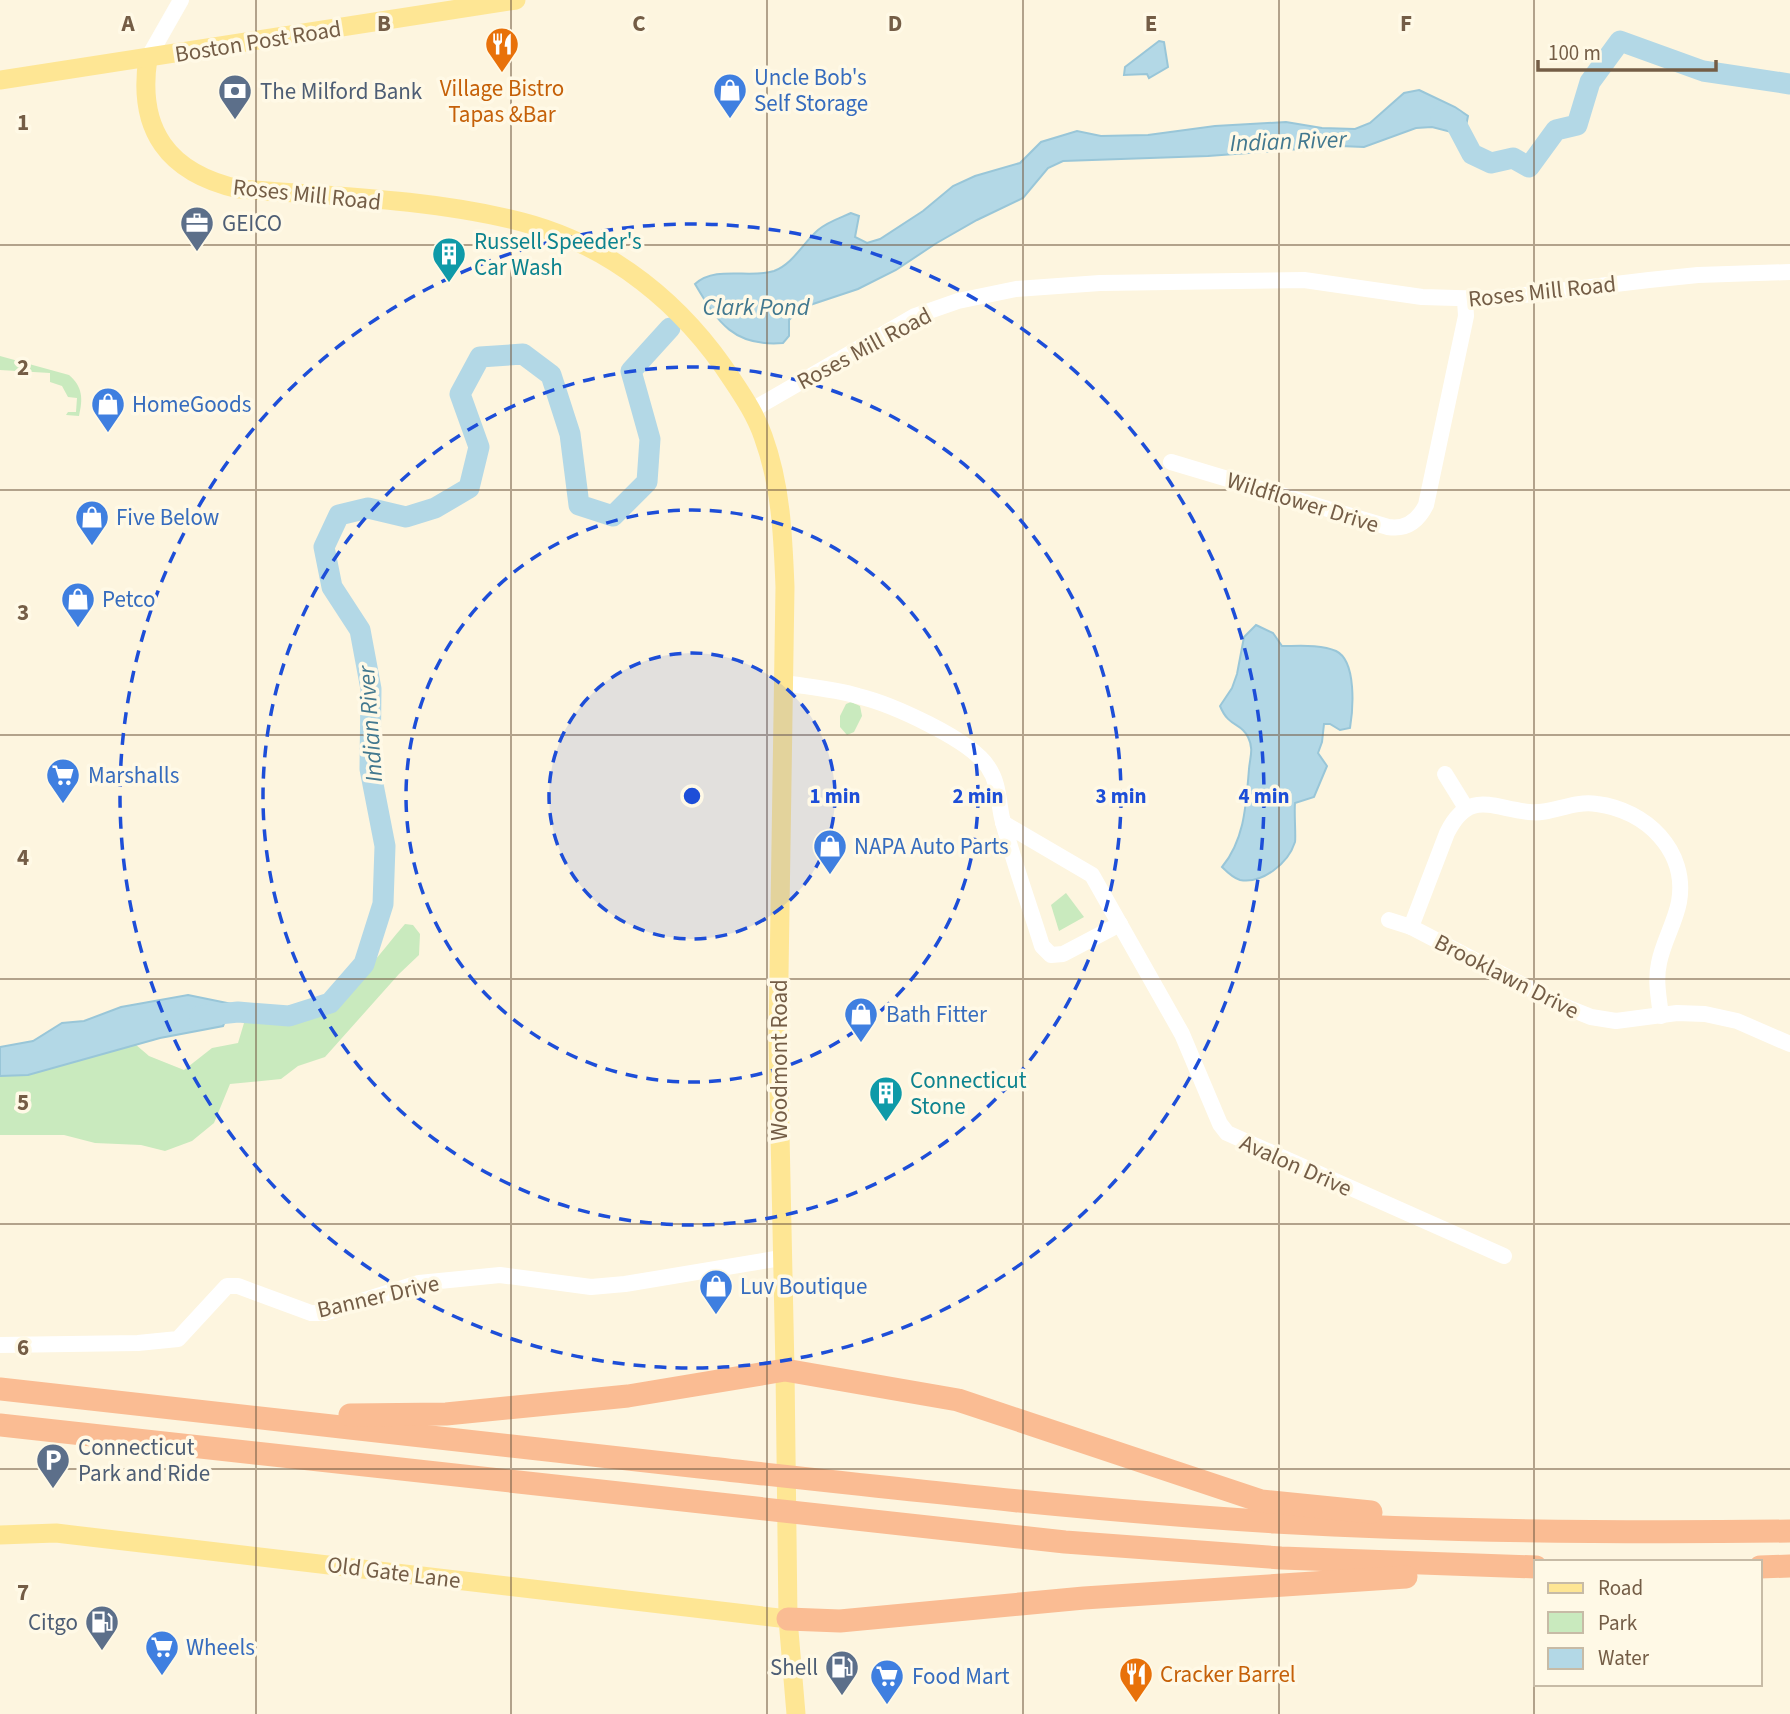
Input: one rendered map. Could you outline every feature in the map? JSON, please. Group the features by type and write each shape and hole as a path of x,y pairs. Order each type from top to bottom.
{"highway":[{"path":"113,1402 361,1416 446,1414 628,1396 785,1370 958,1400 1261,1501 1626,1532"},
{"path":"0,1389 1074,1507 1258,1521 1431,1529 1790,1531"},
{"path":"0,1425 1065,1542 1227,1555 1534,1567"},
{"path":"1762,1567 1790,1566"},
{"path":"788,1619 840,1621 1084,1598 1534,1567"}],"main road":[{"name":"Boston Post Road","path":"0,80 516,0"},
{"name":"Roses Mill Road","path":"148,58 144,84 153,127 171,156 192,172 239,189 466,210 522,222 561,236 591,249 626,270 677,309 722,364 752,410"},
{"name":"Woodmont Road","path":"752,410 771,463 782,527 786,625 777,1013 788,1619 796,1714"},
{"name":"Old Gate Lane","path":"0,1535 56,1533 788,1619"}],"street":[{"path":"148,58 181,0"},
{"name":"Roses Mill Road","path":"752,410 915,316 958,301 1016,289 1100,283 1292,280 1465,300 1698,275 1790,272"},
{"name":"Wildflower Drive","path":"1171,462 1388,527 1410,525 1426,505 1466,316 1465,300"},
{"path":"785,683 858,696 888,706 963,743 979,756 993,775 1003,822 1042,946 1046,951 1057,956 1063,954 1120,924"},
{"path":"1445,774 1466,808"},
{"path":"1411,927 1452,822 1466,808 1482,803 1539,812 1569,804 1597,804 1638,818 1662,838 1677,864 1680,890 1674,920 1658,963 1656,980 1661,1016"},
{"name":"Avalon Drive","path":"1003,822 1092,874 1182,1034 1220,1124 1227,1133 1504,1256"},
{"name":"Brooklawn Drive","path":"1389,920 1411,927 1578,1013 1616,1021 1677,1013 1705,1014 1737,1021 1790,1045"},
{"name":"Banner Drive","path":"0,1345 138,1343 178,1339 227,1286 238,1286 311,1313 324,1313 419,1283 500,1275 591,1287 625,1284 781,1258"}],"green space":[{"path":"0,356 69,375 81,394 79,416 66,415 68,412 76,412 77,398 68,397 62,386 50,382 50,373 0,370"},
{"path":"851,702 860,706 862,716 854,732 847,735 840,727 840,716 846,704"},
{"path":"1066,893 1084,917 1059,931 1051,905"},
{"path":"405,924 413,925 420,934 419,955 325,1057 298,1066 281,1079 230,1084 214,1123 192,1141 165,1151 141,1145 95,1143 64,1135 0,1135 0,1076 28,1075 135,1044 149,1056 184,1070 212,1048 238,1043 244,1023 253,1008 282,1007 324,1011 357,981"}],"water":[{"path":"1159,41 1164,42 1168,67 1149,78 1147,74 1124,75 1125,67"},
{"name":"Clark Pond","path":"1419,90 1468,116 1465,131 1459,134 1432,127 1416,128 1364,147 1340,146 1208,156 1063,161 1048,168 1023,198 977,220 896,270 858,289 797,312 789,320 789,336 783,343 752,341 729,330 695,284 713,275 765,273 781,268 822,227 851,213 859,216 855,237 867,243 880,239 923,211 953,186 975,176 1020,163 1041,142 1077,131 1101,136 1148,135 1215,126 1286,122 1322,128 1355,129 1370,123 1404,93"},
{"path":"1256,625 1273,633 1282,646 1317,646 1336,651 1343,656 1352,686 1352,710 1350,728 1340,730 1330,724 1324,724 1318,753 1327,766 1314,797 1295,803 1295,842 1287,858 1265,876 1240,880 1222,867 1230,856 1243,821 1251,745 1245,732 1227,718 1220,706 1232,688 1237,674 1244,637"},
{"path":"188,995 232,1004 223,1026 160,1038 28,1075 0,1076 0,1047 33,1041 62,1023 84,1021 121,1007"}],"waterway":[{"name":"Indian River","path":"1441,116 1454,120 1472,154 1491,163 1513,158 1529,167 1556,130 1577,125 1590,82 1620,41 1703,71 1790,84"},
{"name":"Indian River","path":"200,1016 238,1012 289,1016 330,1003 364,964 383,904 385,846 370,769 371,689 360,630 332,587 324,547 339,515 368,508 406,517 435,508 469,488 479,447 460,394 480,357 523,354 551,375 570,434 579,505 613,516 647,482 650,439 631,371 670,328"}],"place":[{"name":"Village Bistro Tapas &Bar","path":"502,74"},
{"name":"Uncle Bob's Self Storage","path":"730,120"},
{"name":"The Milford Bank","path":"235,121"},
{"name":"GEICO","path":"197,253"},
{"name":"Russell Speeder's Car Wash","path":"449,284"},
{"name":"HomeGoods","path":"108,434"},
{"name":"Five Below","path":"92,547"},
{"name":"Petco","path":"78,629"},
{"name":"Marshalls","path":"63,805"},
{"name":"NAPA Auto Parts","path":"830,876"},
{"name":"Bath Fitter","path":"861,1044"},
{"name":"Connecticut Stone","path":"886,1123"},
{"name":"Luv Boutique","path":"716,1316"},
{"name":"Connecticut Park and Ride","path":"53,1490"},
{"name":"Citgo","path":"102,1652"},
{"name":"Wheels","path":"162,1677"},
{"name":"Shell","path":"842,1697"},
{"name":"Cracker Barrel","path":"1136,1704"},
{"name":"Food Mart","path":"887,1706"}]}
